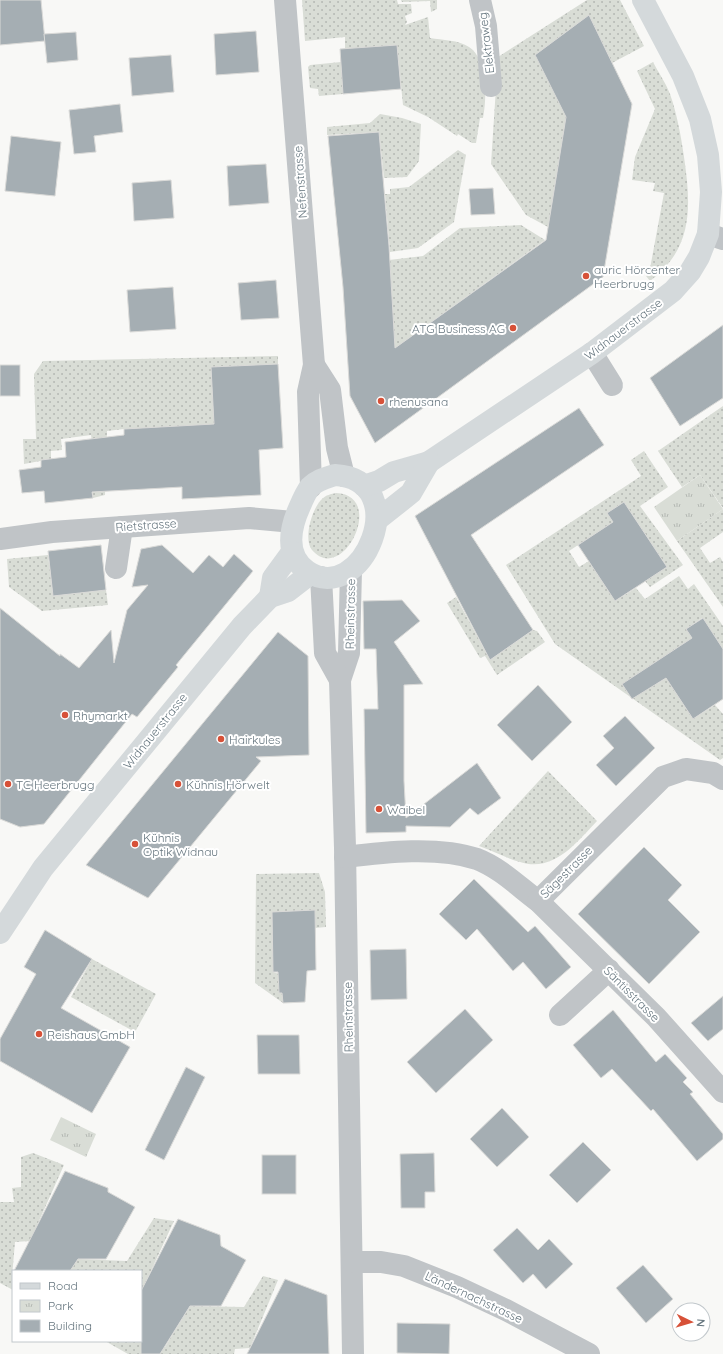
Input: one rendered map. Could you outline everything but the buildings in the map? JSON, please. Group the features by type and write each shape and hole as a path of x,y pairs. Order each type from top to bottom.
{"main road":[{"name":"Widnauerstrasse","path":"364,486 379,481 394,472 430,462 592,353 673,292 690,272 715,236 708,155 700,118 683,76 643,0"},
{"name":"Widnauerstrasse","path":"377,520 411,493 430,462"},
{"path":"335,475 344,476 355,480 364,486 376,506 377,520 374,534 365,555 351,570 338,576 316,575 298,562 292,552 290,534 293,522 311,487 325,478 335,475"},
{"path":"270,597 273,578 292,552"},
{"name":"Widnauerstrasse","path":"0,933 43,868 242,626 270,597 288,591 316,575"}],"street":[{"name":"Nefenstrasse","path":"285,0 314,365 308,392 311,487"},
{"name":"Elektraweg","path":"480,0 486,26 491,86"},
{"path":"592,353 612,385"},
{"name":"Nefenstrasse","path":"314,365 330,390 337,448 344,476"},
{"name":"Rietstrasse","path":"0,538 52,532 249,518 293,522"},
{"path":"116,568 122,527"},
{"name":"Rheinstrasse","path":"351,570 350,653 340,680 345,856 354,1354"},
{"name":"Rheinstrasse","path":"316,575 325,653 340,680"},
{"name":"Sägestrasse","path":"345,856 416,851 448,854 476,859 500,871 538,901 663,777 686,769 713,773 723,779"},
{"name":"Säntisstrasse","path":"538,901 656,1017 723,1092"},
{"path":"560,1015 609,970"},
{"name":"Ländernachstrasse","path":"352,1262 381,1262 404,1266 457,1287 589,1354"}],"green space":[{"path":"302,0 397,0 398,4 411,4 412,13 405,16 407,22 405,25 428,17 430,38 455,42 469,47 480,60 485,80 483,118 480,118 476,143 472,143 458,134 457,136 428,117 403,105 397,45 345,49 345,37 305,41"},
{"path":"401,0 437,0 437,9 431,12 430,1 402,2"},
{"path":"587,0 620,0 644,46 612,63 589,15 535,55 566,117 548,227 526,215 491,164 498,57"},
{"path":"341,62 343,94 319,96 318,89 310,88 308,67 310,65"},
{"path":"653,62 668,90 677,117 682,141 688,192 688,209 682,240 675,254 664,268 650,281 646,276 649,274 664,193 653,191 655,183 632,180 635,157 655,109 637,71"},
{"path":"380,114 402,118 421,124 419,161 407,177 384,178 379,132 327,135 327,127 370,123"},
{"path":"458,150 466,155 454,222 418,248 390,252 385,194 390,194 390,189 409,187"},
{"path":"521,225 545,240 395,348 389,260 423,256 460,228"},
{"path":"278,356 278,364 211,367 214,424 107,431 105,495 93,498 87,443 92,442 91,435 61,439 62,450 51,451 51,459 24,464 23,439 36,439 34,374 43,361"},
{"path":"723,406 723,508 700,475 682,487 658,451"},
{"path":"644,451 668,487 640,506 683,565 650,587 645,581 667,567 624,502 607,513 613,522 569,551 579,567 589,561 615,601 636,588 645,599 679,576 688,589 694,584 723,626 723,649 702,618 686,629 692,638 647,668 657,684 666,678 693,719 715,705 723,714 723,758 720,760 555,644 506,565 641,476 631,460"},
{"path":"700,475 723,509 677,541 654,507"},
{"path":"336,493 351,498 358,508 359,521 355,536 347,548 336,557 324,558 312,550 309,545 308,539 310,524 318,503 327,496"},
{"path":"723,509 723,532 700,548 710,563 720,557 723,562 723,607 677,541"},
{"path":"48,555 53,596 106,590 108,605 42,611 9,587 7,559"},
{"path":"456,597 490,660 533,630 537,631 545,642 497,675 485,656 480,658 447,603"},
{"path":"548,771 597,821 564,854 544,863 532,864 520,862 479,846"},
{"path":"319,873 325,892 326,927 315,928 314,910 272,912 273,972 279,974 283,1003 255,983 256,874"},
{"path":"92,959 156,994 135,1032 71,997"},
{"path":"61,1117 96,1134 86,1157 50,1140"},
{"path":"33,1153 64,1165 30,1241 15,1242 12,1270 12,1289 0,1283 0,1202 14,1202 12,1188 21,1187 21,1157"},
{"path":"154,1218 174,1221 143,1288 142,1270 71,1270 78,1259 127,1261"},
{"path":"263,1276 278,1280 250,1348 235,1349 234,1354 128,1354 107,1342 142,1342 142,1335 165,1347 190,1306 244,1307"}],"place":[{"name":"auric Hörcenter Heerbrugg","path":"586,276"},
{"name":"ATG Business AG","path":"513,328"},
{"name":"rhenusana","path":"381,401"},
{"name":"Rhymarkt","path":"65,715"},
{"name":"Hairkules","path":"221,739"},
{"name":"TC Heerbrugg","path":"8,784"},
{"name":"Kühnis Hörwelt","path":"178,784"},
{"name":"Waibel","path":"379,809"},
{"name":"Kühnis Optik Widnau","path":"135,844"},
{"name":"Reishaus GmbH","path":"39,1034"}]}
